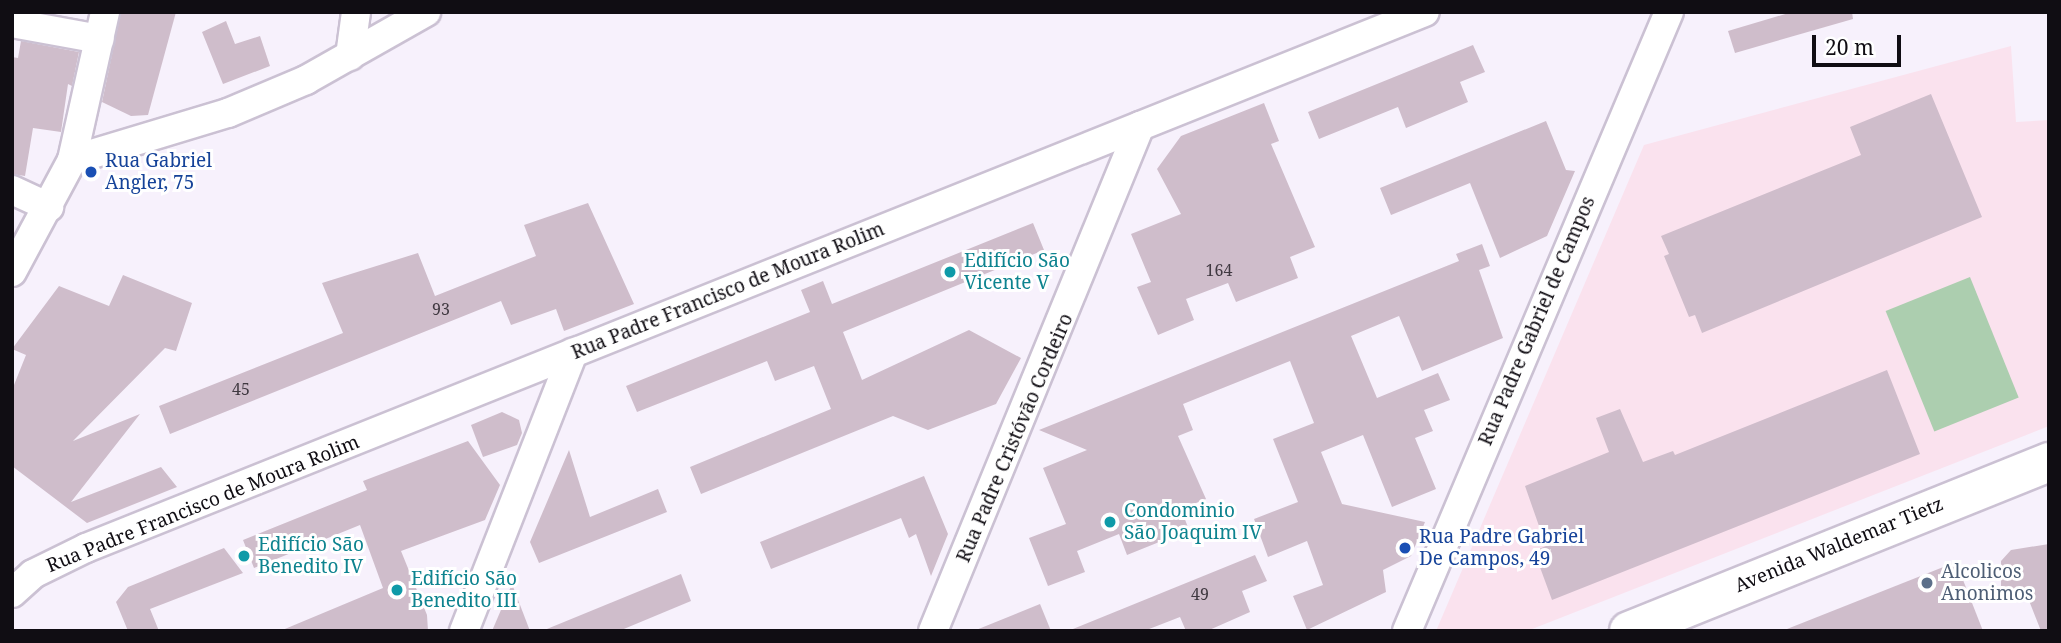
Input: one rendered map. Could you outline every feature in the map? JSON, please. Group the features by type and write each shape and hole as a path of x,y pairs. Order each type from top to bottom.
{"street":[{"path":"350,56 356,12"},
{"path":"72,159 228,113 350,56 426,12"},
{"name":"Rua Padre Francisco de Moura Rolim","path":"12,593 33,574 86,548 1425,12"},
{"name":"Rua Padre Gabriel de Campos","path":"1407,631 1669,12"},
{"path":"12,23 103,26 72,159 49,207 12,272"},
{"name":"Rua Padre Cristóvão Cordeiro","path":"933,631 1140,126"},
{"path":"12,190 49,207"},
{"path":"464,631 573,353"},
{"name":"Avenida Waldemar Tietz","path":"1629,631 2049,462"}],"shaded area":[{"path":"2011,46 2016,122 2049,120 2049,426 1527,631 1436,631 1644,145"}],"green space":[{"path":"1970,277 2019,398 1934,432 1886,311"}],"building":[{"path":"121,12 176,12 148,115 131,116 102,102"},
{"path":"1792,12 1852,12 1853,19 1735,53 1728,31"},
{"path":"226,21 235,44 260,36 270,66 223,84 202,32"},
{"path":"21,41 79,52 72,86 68,84 61,132 33,128 25,176 12,174 12,57 18,58"},
{"path":"1473,45 1485,72 1460,82 1468,102 1406,128 1398,107 1319,139 1308,112"},
{"path":"1931,94 1982,217 1702,333 1695,315 1689,317 1664,256 1669,254 1661,236 1861,155 1850,127"},
{"path":"1264,103 1279,141 1271,144 1315,247 1290,257 1298,278 1236,302 1228,283 1186,299 1194,320 1158,335 1137,287 1151,282 1131,234 1181,214 1157,169 1181,136"},
{"path":"1546,121 1566,170 1575,171 1547,236 1500,258 1470,183 1391,215 1380,188"},
{"path":"588,203 634,304 564,331 556,309 511,325 501,301 170,434 159,406 343,333 322,283 418,253 435,296 536,256 524,225"},
{"path":"1033,223 1044,250 843,332 862,380 969,330 1021,358 996,404 928,430 893,416 701,494 690,467 831,409 814,366 775,381 767,361 637,412 626,386 810,312 801,290 823,281 832,304"},
{"path":"1482,244 1490,266 1479,270 1503,338 1422,371 1399,316 1351,336 1377,398 1438,373 1450,400 1424,410 1433,431 1415,438 1436,489 1392,507 1363,435 1321,452 1342,504 1425,522 1411,556 1383,570 1386,592 1307,630 1293,596 1323,585 1307,541 1268,557 1254,519 1298,502 1273,439 1314,423 1290,361 1183,404 1193,430 1178,436 1206,499 1181,509 1189,530 1127,555 1119,534 1077,551 1085,572 1048,586 1029,538 1066,524 1043,468 1087,450 1039,430 1459,261 1456,254"},
{"path":"123,275 192,303 176,351 165,348 73,441 140,414 71,502 161,467 177,487 87,523 12,466 12,390 26,355 12,349 59,286 109,306"},
{"path":"1887,370 1920,454 1552,600 1534,551 1546,546 1525,486 1609,452 1596,418 1620,409 1643,462 1673,451 1675,455"},
{"path":"502,412 519,420 522,433 517,445 483,457 471,425"},
{"path":"468,441 500,485 485,520 401,551 427,615 428,631 280,631 383,588 360,525 254,568 243,540 367,490 363,481"},
{"path":"569,450 590,517 658,489 667,512 539,563 530,542"},
{"path":"924,476 948,534 931,576 916,534 909,538 901,518 771,569 760,542"},
{"path":"2049,544 2049,631 2041,631 2026,593 2001,603 2001,561 2011,550"},
{"path":"224,548 243,573 150,609 159,631 128,631 116,602 128,587"},
{"path":"1255,555 1267,581 1242,591 1250,612 1207,631 1186,631 1180,617 1144,631 1068,631"},
{"path":"1956,562 1983,631 1787,631 1787,629"},
{"path":"681,574 691,601 619,631 542,631"},
{"path":"512,584 530,631 492,631"},
{"path":"1040,604 1051,631 976,630"}],"place":[{"name":"Rua Gabriel Angler, 75","path":"91,172"},
{"name":"Edifício São Vicente V","path":"950,272"},
{"name":"Condominio São Joaquim IV","path":"1110,522"},
{"name":"Rua Padre Gabriel De Campos, 49","path":"1405,548"},
{"name":"Edifício São Benedito IV","path":"244,556"},
{"name":"Alcolicos Anonimos","path":"1927,583"},
{"name":"Edifício São Benedito III","path":"397,590"}]}
